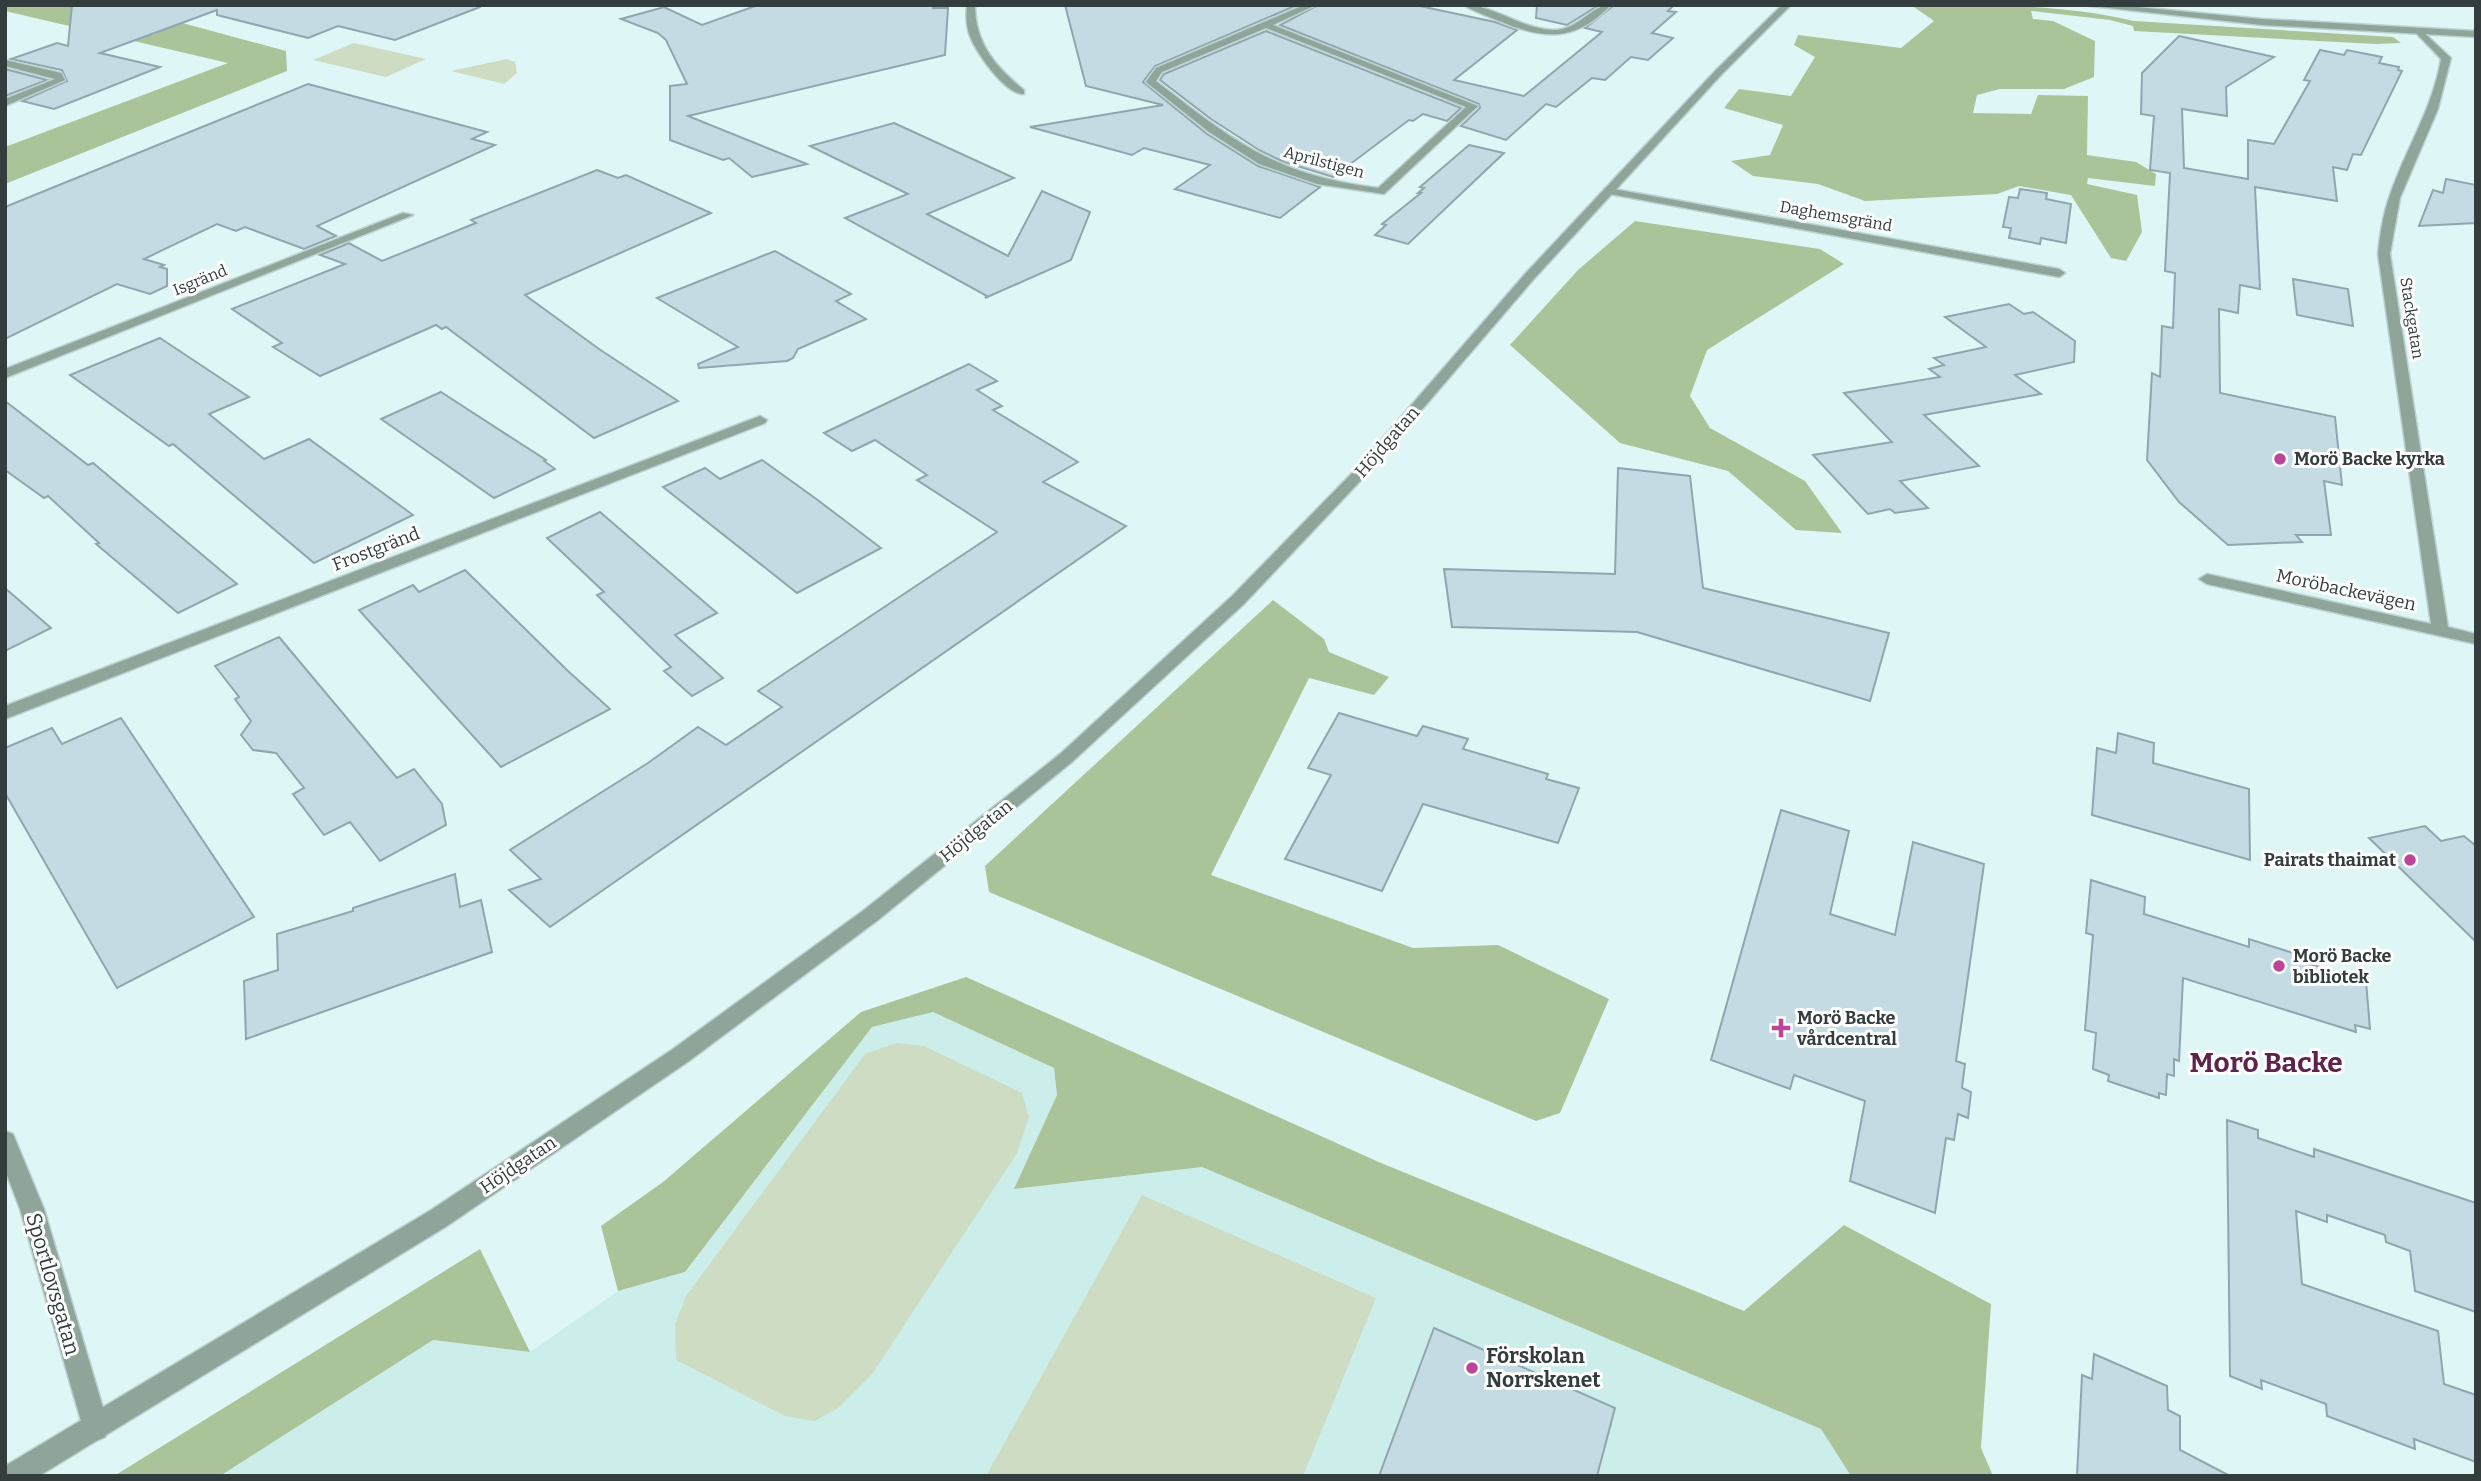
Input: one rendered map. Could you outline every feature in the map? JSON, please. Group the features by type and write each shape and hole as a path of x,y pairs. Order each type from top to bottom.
{"street":[{"path":"971,5 972,33 979,48 997,73 1021,92"},
{"name":"Aprilstigen","path":"1266,25 1473,106 1380,192 1346,188 1279,168 1227,139 1151,82 1160,70 1312,5"},
{"path":"1468,5 1533,29 1563,32 1578,27 1607,5"},
{"name":"Höjdgatan","path":"14,1476 439,1218 681,1055 871,915 1066,758 1238,600 1351,483 1529,277 1719,72 1787,5"},
{"path":"2086,5 2249,21 2476,34"},
{"name":"Stackgatan","path":"2420,32 2446,58 2444,82 2434,113 2396,192 2387,226 2384,254 2440,630"},
{"path":"5,63 58,75 60,80 50,87 5,103"},
{"name":"Daghemsgränd","path":"1608,191 2059,273"},
{"name":"Isgränd","path":"5,374 407,215"},
{"name":"Frostgränd","path":"5,713 760,420"},
{"name":"Moröbackevägen","path":"2207,579 2476,639"},
{"name":"Sportlovsgatan","path":"5,1141 32,1209 96,1428"}],"shaded area":[{"path":"354,43 426,59 386,77 313,60"},
{"path":"507,59 515,62 517,73 504,84 451,71"},
{"path":"933,1012 1054,1068 1057,1095 1015,1189 1202,1167 1821,1429 1851,1476 220,1476 433,1340 530,1352 618,1291 685,1272 872,1027"},
{"path":"896,1043 924,1046 1022,1093 1029,1117 1017,1153 873,1373 838,1408 815,1421 785,1416 676,1360 675,1324 686,1296 865,1054"},
{"path":"1142,1195 1376,1298 1303,1476 986,1476"}],"green space":[{"path":"116,5 286,51 287,71 5,184 5,147 228,63 5,11 5,7"},
{"path":"1914,7 2053,8 2134,21 2393,37 2401,43 2376,44 2134,31 2133,26 2110,20 2031,11 2033,19 2053,21 2095,41 2094,77 2064,89 2000,89 1977,95 1973,113 2031,114 2038,95 2088,96 2087,155 2136,162 2156,174 2155,186 2088,178 2087,184 2137,195 2142,232 2126,261 2111,258 2071,195 2019,186 1997,194 1865,201 1818,184 1753,176 1731,161 1770,155 1783,125 1724,108 1739,89 1791,96 1815,57 1794,45 1798,35 1901,48 1934,21"},
{"path":"1635,221 1820,249 1844,264 1707,350 1690,396 1710,428 1805,481 1842,533 1796,530 1728,471 1620,443 1510,345 1578,270"},
{"path":"1273,600 1324,639 1329,652 1389,677 1374,695 1309,678 1211,875 1413,948 1498,945 1609,999 1560,1113 1536,1121 989,892 985,866"},
{"path":"966,977 1381,1163 1744,1311 1844,1225 1991,1304 1981,1448 1993,1476 1851,1476 1821,1429 1202,1167 1014,1189 1057,1095 1054,1068 933,1012 872,1027 685,1272 618,1291 601,1226 663,1182 861,1012"},
{"path":"480,1249 530,1352 433,1340 220,1476 114,1476"}],"building":[{"path":"72,5 480,7 395,40 338,26 308,38 217,15 217,10 100,53 160,67 54,109 22,101 67,81 62,70 11,59 57,43 68,46"},
{"path":"758,5 933,5 933,8 948,8 945,55 688,116 807,164 752,177 729,158 723,160 670,140 670,86 687,84 666,40 658,33 621,19 664,7 702,25"},
{"path":"1065,5 1297,5 1155,66 1143,82 1207,134 1258,166 1320,187 1280,218 1175,189 1210,165 1144,148 1132,155 1030,127 1163,105 1086,86"},
{"path":"1318,5 1415,5 1495,22 1517,30 1454,80 1524,96 1602,32 1585,28 1614,5 1674,5 1668,11 1676,12 1652,33 1673,38 1648,60 1631,57 1605,80 1592,78 1556,107 1546,104 1506,140 1461,126 1480,108 1479,104 1280,25"},
{"path":"1537,5 1599,5 1567,25 1536,18"},
{"path":"1266,31 1461,108 1447,121 1423,114 1413,121 1409,120 1333,177 1284,162 1259,150 1211,119 1160,80 1164,74"},
{"path":"2179,36 2274,57 2226,87 2227,116 2182,109 2184,168 2248,179 2248,140 2274,144 2310,81 2304,80 2320,50 2344,55 2347,50 2382,57 2379,63 2399,67 2398,70 2402,71 2361,155 2353,154 2347,170 2333,167 2337,201 2255,187 2260,289 2240,285 2238,313 2219,309 2220,393 2335,417 2342,485 2324,481 2331,535 2296,535 2302,542 2228,545 2179,502 2147,460 2152,373 2160,377 2162,326 2173,328 2175,273 2165,271 2170,173 2150,170 2154,116 2141,114 2142,73"},
{"path":"5,69 47,80 5,96"},
{"path":"308,84 487,132 472,139 495,145 317,226 336,236 304,249 245,227 236,231 217,224 144,259 164,265 160,267 167,269 167,286 150,294 117,284 5,339 5,207"},
{"path":"894,123 1014,178 927,214 1008,256 1042,191 1090,212 1071,260 985,298 987,296 845,218 908,194 810,146"},
{"path":"1469,145 1504,153 1408,244 1375,235 1386,225 1382,224 1421,193 1418,193 1424,188 1420,187"},
{"path":"597,170 618,178 626,175 711,213 525,295 599,349 678,401 594,438 446,327 442,329 436,325 320,376 273,347 282,343 232,309 345,264 320,255 349,243 382,261 476,223 471,220"},
{"path":"2446,179 2476,185 2476,223 2419,226 2433,190 2443,193"},
{"path":"2020,189 2047,193 2046,199 2071,204 2066,243 2041,238 2040,244 2009,238 2011,228 2003,227 2009,197 2018,198"},
{"path":"775,251 851,294 836,301 866,319 798,349 793,358 787,361 699,368 698,364 738,347 657,298"},
{"path":"2293,279 2348,289 2353,326 2297,315"},
{"path":"2009,304 2024,314 2033,312 2075,341 2074,362 2015,375 2041,394 1924,415 1979,466 1900,481 1928,508 1895,513 1890,509 1868,514 1813,455 1892,442 1844,393 1940,377 1929,369 1944,365 1934,358 1986,347 1945,317"},
{"path":"160,338 249,397 209,414 264,459 309,439 413,515 314,563 173,444 169,446 70,375"},
{"path":"969,364 997,381 977,390 1002,406 993,410 1078,462 1043,482 1126,526 550,927 509,890 541,879 510,850 648,763 698,727 726,745 782,707 758,691 997,532 917,480 927,475 875,440 852,451 824,433"},
{"path":"441,392 546,460 544,461 555,469 494,498 381,419"},
{"path":"5,401 88,465 93,463 237,584 178,613 96,544 99,543 48,496 44,498 5,470"},
{"path":"762,460 881,548 797,593 663,487 705,468 720,479"},
{"path":"1618,468 1690,476 1703,588 1889,633 1870,701 1637,632 1452,627 1444,569 1615,574"},
{"path":"600,512 717,613 675,635 723,678 692,696 664,671 671,667 597,595 604,592 547,538"},
{"path":"465,570 610,709 501,767 359,610 413,585 419,592"},
{"path":"5,588 51,628 5,651"},
{"path":"279,637 397,778 414,769 442,804 446,825 380,861 350,822 324,835 293,794 304,788 276,753 253,750 241,735 251,721 235,699 239,697 215,666"},
{"path":"1339,713 1417,736 1423,726 1468,739 1463,749 1548,774 1546,779 1579,788 1558,843 1423,804 1382,891 1285,859 1331,775 1308,768"},
{"path":"121,718 254,917 117,988 5,793 5,748 52,728 62,744"},
{"path":"2118,733 2154,743 2153,763 2249,789 2250,860 2092,815 2097,748 2116,753"},
{"name":"Morö Backe vårdcentral","path":"1781,810 1849,831 1830,914 1895,935 1913,842 1984,864 1956,1061 1965,1064 1962,1088 1971,1092 1968,1118 1958,1114 1954,1140 1946,1138 1935,1213 1850,1181 1865,1101 1794,1075 1790,1089 1711,1060"},
{"path":"2425,826 2441,841 2464,836 2476,846 2476,942 2369,838"},
{"path":"455,874 460,907 481,900 492,952 246,1039 244,981 278,970 277,934 353,911 353,908"},
{"path":"2091,880 2145,897 2144,914 2249,947 2249,939 2309,958 2310,964 2366,981 2370,1029 2355,1025 2356,1032 2183,978 2179,1061 2174,1059 2174,1076 2167,1074 2166,1095 2159,1093 2159,1098 2108,1081 2109,1075 2093,1069 2096,1033 2085,1030 2093,935 2086,933"},
{"path":"2227,1120 2258,1130 2258,1138 2314,1157 2314,1149 2476,1203 2476,1312 2415,1291 2410,1251 2386,1242 2385,1235 2327,1215 2327,1222 2296,1211 2302,1284 2438,1331 2444,1384 2476,1395 2476,1462 2414,1439 2415,1449 2327,1416 2326,1404 2261,1380 2262,1389 2230,1376"},
{"name":"Förskolan Norrskenet","path":"1434,1328 1615,1408 1597,1476 1379,1476"},
{"path":"2094,1354 2167,1386 2168,1410 2180,1416 2180,1450 2230,1476 2077,1476 2082,1375 2092,1379"}],"place":[{"name":"Morö Backe kyrka","path":"2280,459"},
{"name":"Pairats thaimat","path":"2410,860"},
{"name":"Morö Backe bibliotek","path":"2279,966"},
{"name":"Morö Backe vårdcentral","path":"1781,1028"},
{"name":"Förskolan Norrskenet","path":"1472,1368"}],"district":[{"name":"Morö Backe","path":"2266,1062"}]}
